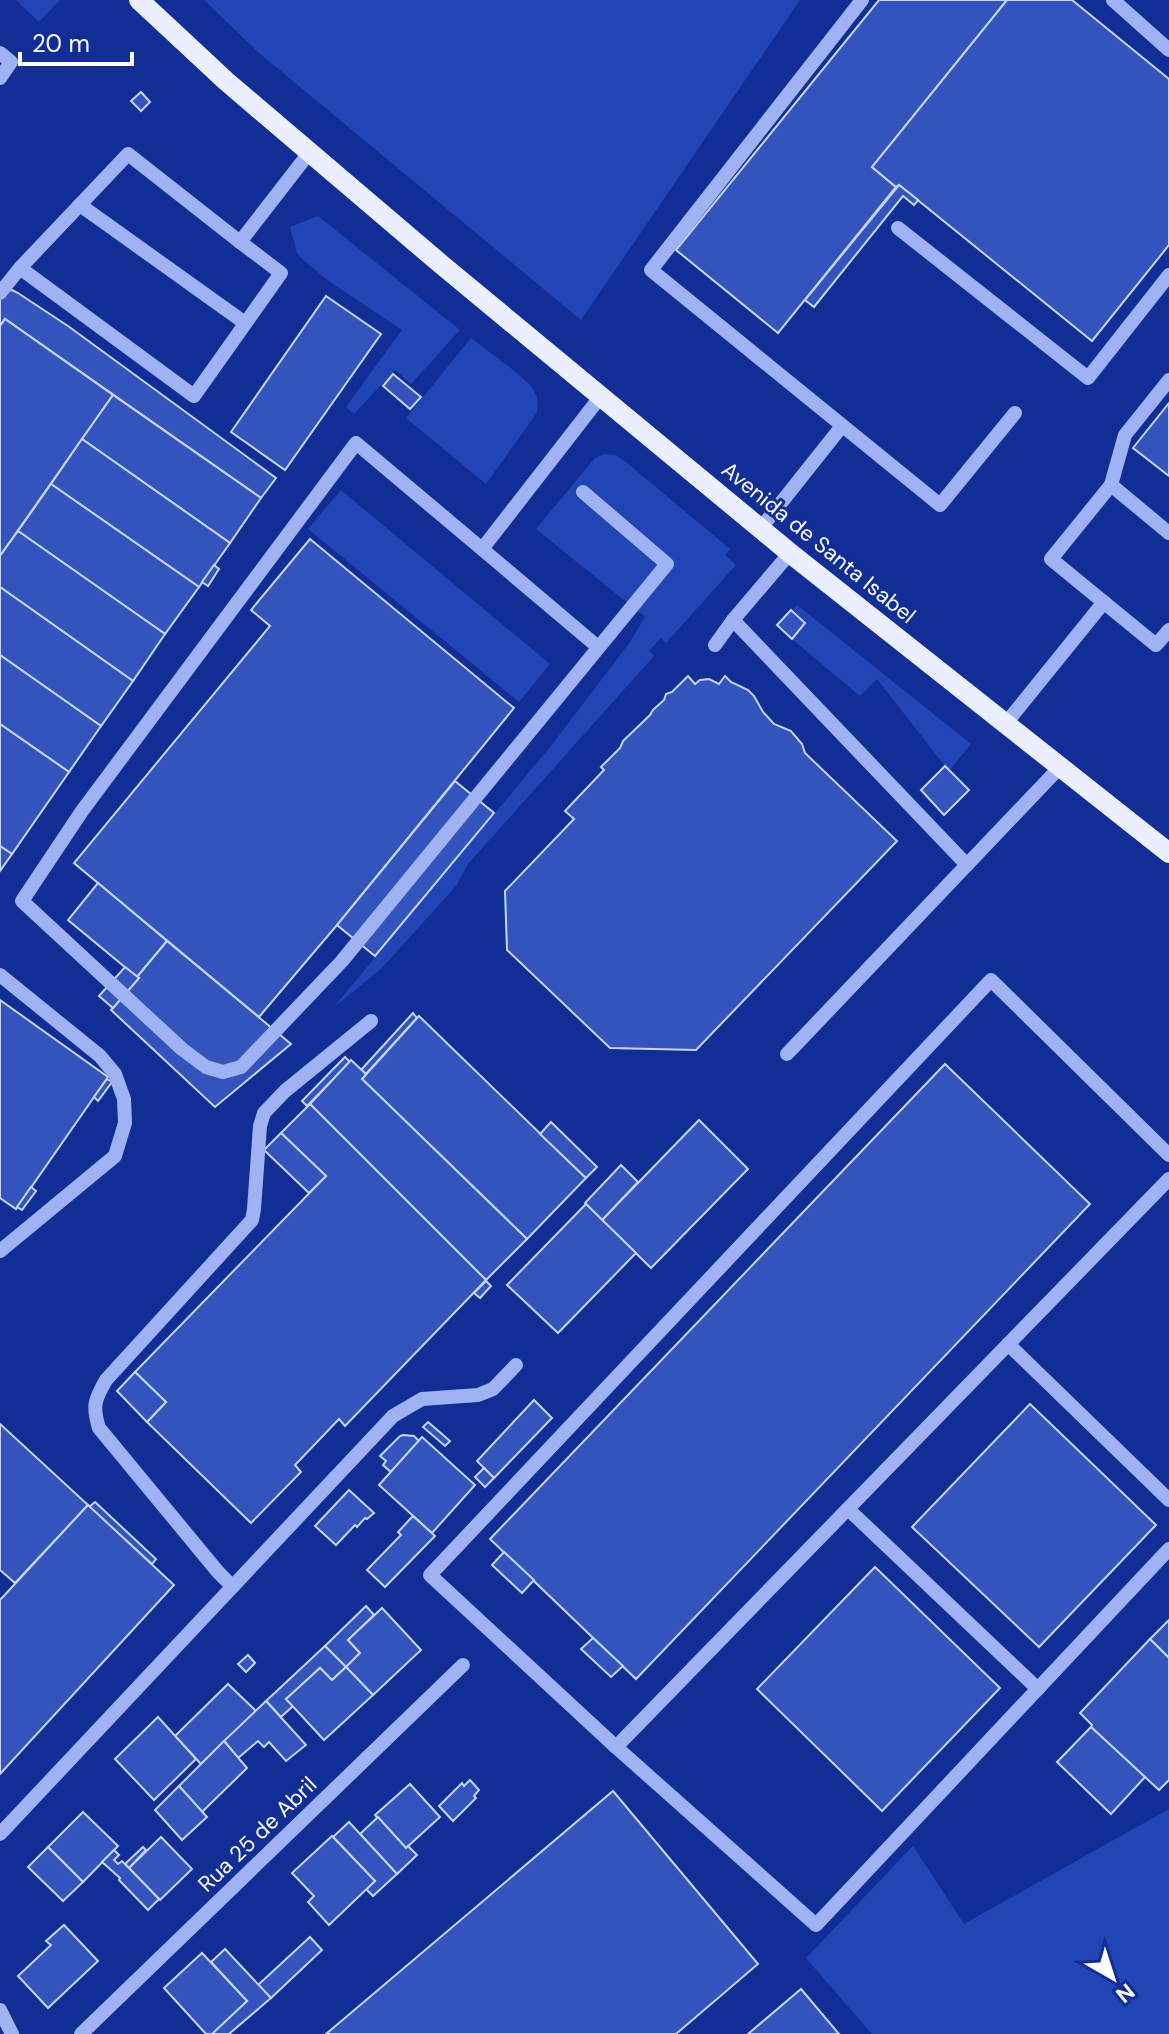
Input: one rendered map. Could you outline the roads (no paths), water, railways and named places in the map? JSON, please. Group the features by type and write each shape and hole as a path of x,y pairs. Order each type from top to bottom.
{"main road":[{"name":"Avenida de Santa Isabel","path":"139,0 226,81 442,265 790,553 1169,853"}],"street":[{"path":"862,0 651,270 940,505 1015,413"},
{"path":"1113,0 1169,50"},
{"path":"0,53 11,62 0,78"},
{"path":"240,242 309,153"},
{"path":"0,293 20,268 128,154 281,273 194,396 20,268"},
{"path":"80,205 245,323"},
{"path":"898,228 1088,378 1169,275"},
{"path":"1169,380 1125,435 1111,485 1051,559 1156,645 1169,630"},
{"path":"482,549 601,396"},
{"path":"761,528 842,426"},
{"path":"583,492 667,564 342,961 241,1067 223,1072 206,1067 182,1049 22,901 82,811 356,443 598,647"},
{"path":"1111,485 1169,533"},
{"path":"715,645 790,553"},
{"path":"1007,722 1104,602"},
{"path":"733,620 967,865"},
{"path":"787,1054 1061,766"},
{"path":"0,975 100,1056 115,1074 124,1099 125,1123 115,1156 0,1251"},
{"path":"1169,1155 991,980 430,1575 616,1747 816,1925 1169,1549"},
{"path":"232,1586 99,1428 94,1411 97,1397 106,1380 252,1220 260,1126 264,1113 285,1091 371,1021"},
{"path":"616,1747 1169,1179"},
{"path":"1008,1344 1169,1500"},
{"path":"0,1834 393,1416 422,1399 478,1395 493,1389 516,1365"},
{"path":"848,1509 1038,1689"},
{"name":"Rua 25 de Abril","path":"81,2034 463,1665"},
{"path":"0,2010 12,2034"}]}
